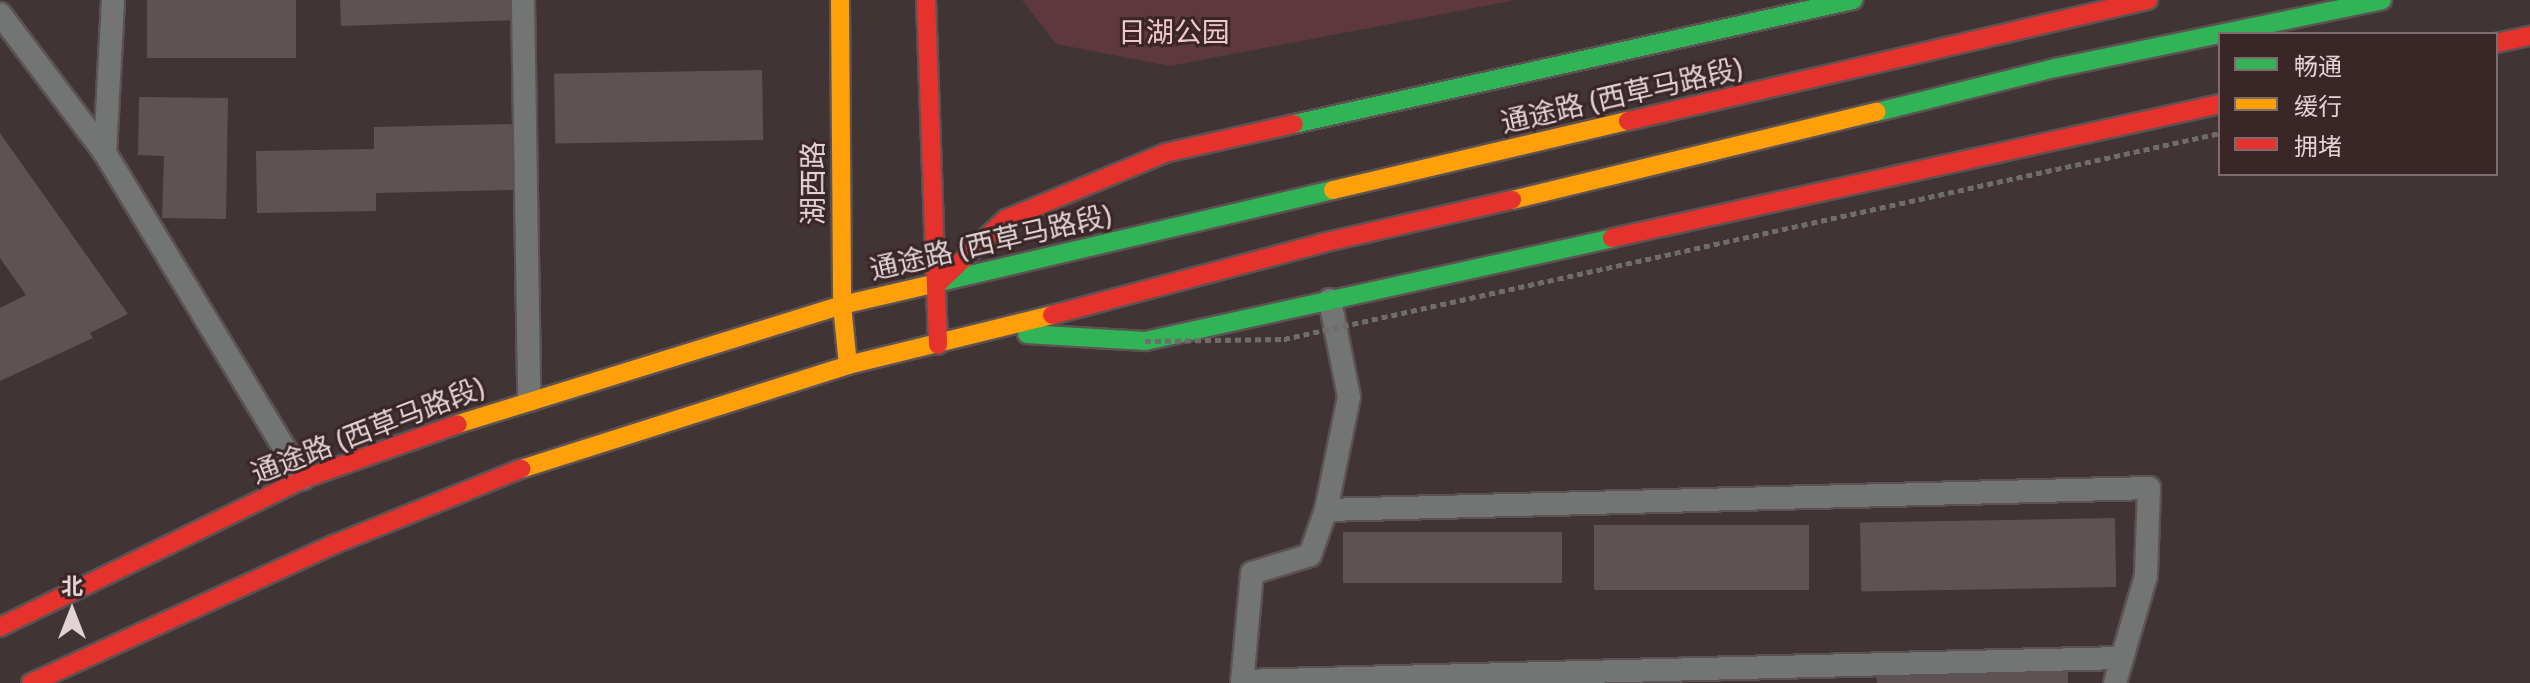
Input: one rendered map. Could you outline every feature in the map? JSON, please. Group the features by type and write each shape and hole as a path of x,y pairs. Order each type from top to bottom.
{"main road":[{"name":"湖西路","path":"840,0 842,305 848,365"},
{"path":"926,0 938,345"},
{"path":"936,285 1006,219 1165,153 1853,0"},
{"name":"通途路 (西草马路段)","path":"0,627 303,479 529,400 842,305 2148,0"},
{"path":"2228,32 2382,0"},
{"path":"31,683 335,544 524,468 848,365 989,332 1322,243 1667,165 2055,68 2218,34"},
{"path":"2498,43 2530,36"},
{"path":"989,332 1145,341 2218,104"}],"lane":[{"path":"105,153 113,0"},
{"path":"523,0 529,400"},
{"path":"0,14 105,153 303,479"},
{"path":"1330,300 1349,397 1326,510 1310,555 1252,573 1242,682 1586,676 2122,658"},
{"path":"1326,510 2149,488 2146,576 2115,683"}],"path":[{"path":"1145,341 1284,339 2218,133"}],"green space":[{"name":"日湖公园","path":"1022,0 1516,0 1170,66 1056,44"}],"building":[{"path":"147,0 296,0 296,58 147,58"},
{"path":"340,0 520,0 521,20 341,26"},
{"path":"762,70 763,140 555,144 554,74"},
{"path":"139,97 228,98 226,219 162,218 164,156 138,155"},
{"path":"514,124 515,190 376,193 376,211 257,213 256,151 374,149 374,127"},
{"path":"0,133 128,314 90,333 93,338 0,381 0,308 26,295 0,258"},
{"path":"2115,518 2116,587 1861,591 1860,522"},
{"path":"1594,525 1809,525 1809,590 1594,590"},
{"path":"1343,532 1562,532 1562,583 1343,583"},
{"path":"2068,668 2068,683 1877,683 1876,676"}],"traffic: fast":[{"path":"1294,124 1853,0"},
{"path":"2228,32 2382,0"},
{"path":"1877,112 2055,68 2218,34"},
{"path":"932,284 1333,190"},
{"path":"1027,334 1145,341 1612,238"}],"traffic: slow":[{"path":"840,0 842,305 848,365"},
{"path":"1512,200 1877,112"},
{"path":"1333,190 1628,121"},
{"path":"458,424 842,305 932,284"},
{"path":"521,469 848,365 1052,315"}],"traffic: jam":[{"path":"926,0 938,345"},
{"path":"1628,121 2148,0"},
{"path":"2498,43 2530,36"},
{"path":"1612,238 2218,104"},
{"path":"938,283 1006,219 1165,153 1294,124"},
{"path":"1052,315 1322,243 1512,200"},
{"path":"0,627 303,479 458,424"},
{"path":"31,683 335,544 521,469"}]}
